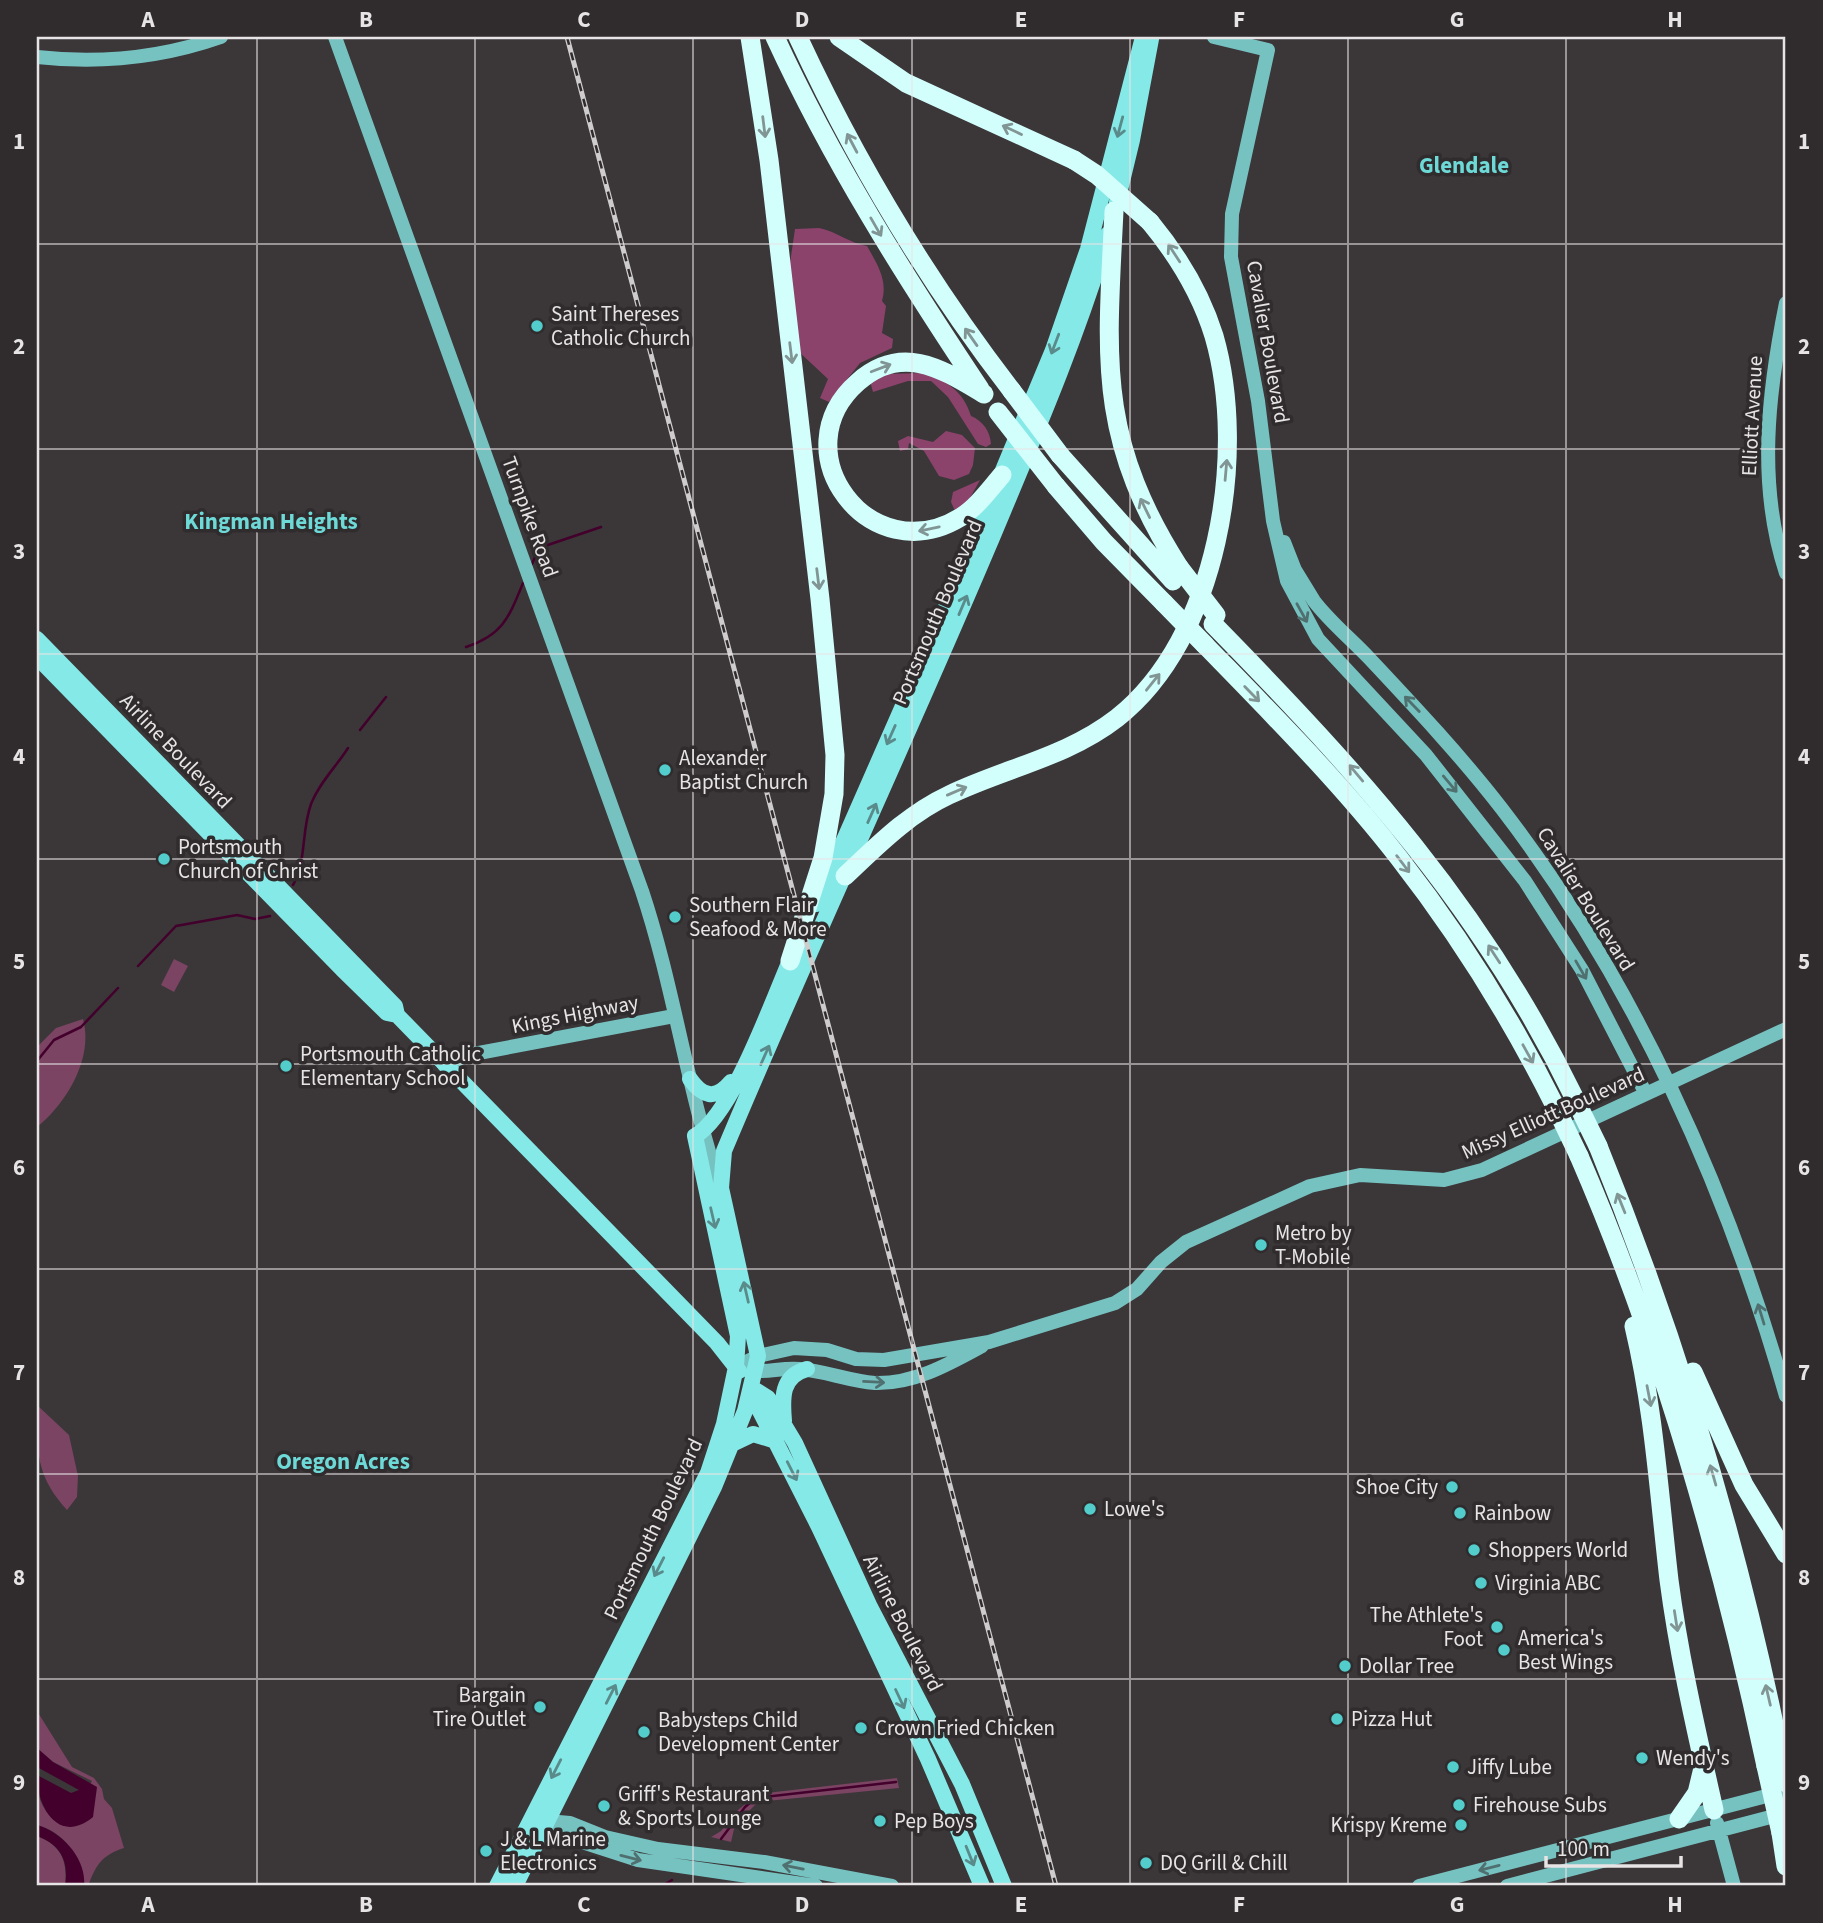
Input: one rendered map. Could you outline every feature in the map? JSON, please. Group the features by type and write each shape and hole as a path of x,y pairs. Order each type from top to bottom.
{"highway":[{"path":"750,37 769,160 820,599 835,755 834,794 823,858 790,961"},
{"path":"775,37 854,190 984,394 1104,542 1352,802 1398,857 1482,977 1555,1106 1602,1211 1687,1451 1774,1764 1786,1783"},
{"path":"798,37 901,229 970,334 1060,455 1176,574 1286,698 1349,764 1444,882 1509,978 1576,1099 1598,1146 1728,1454 1786,1554"},
{"path":"839,37 906,83 1074,160 1097,174 1150,222 1175,255 1205,310 1220,361 1226,408 1223,496 1205,579 1189,624 1165,666 1148,688 1110,723 1059,752 967,787 929,805 892,832 845,876"},
{"path":"1114,211 1108,323 1114,411 1135,486 1176,574"},
{"path":"984,394 929,364 899,362 875,369 851,388 836,408 828,433 831,469 842,494 863,516 877,524 903,531 933,529 961,517 973,509 1002,475"},
{"path":"1602,1211 1632,1319 1650,1399 1670,1581 1714,1810"},
{"path":"1644,1260 1724,1514 1751,1618 1774,1764 1786,1866"},
{"path":"1679,1819 1698,1793 1704,1764"}],"main road":[{"name":"Portsmouth Boulevard","path":"515,1886 541,1817 718,1449 736,1367 736,1323 700,1133 751,1052 1002,475 1072,300 1143,37"},
{"name":"Portsmouth Boulevard","path":"497,1886 541,1817 706,1504 732,1444 755,1372 721,1188 721,1163 941,659 1058,379 1097,272 1114,211 1132,140 1151,37"},
{"name":"Airline Boulevard","path":"37,639 322,939 387,1013 397,1015 717,1343 736,1367 755,1372 784,1423 813,1499 893,1668 982,1886"},
{"name":"Airline Boulevard","path":"37,657 322,939"},
{"path":"733,1132 724,1126 751,1052"},
{"path":"690,1079 702,1094 713,1095 725,1089 741,1070"},
{"path":"784,1423 785,1387 793,1375 807,1369"},
{"name":"Airline Boulevard","path":"755,1372 776,1441 813,1499"},
{"path":"732,1444 752,1434 776,1441"},
{"name":"Airline Boulevard","path":"893,1668 962,1784 1004,1886"}],"street":[{"path":"37,57 85,60 142,57 165,54 221,37"},
{"name":"Turnpike Road","path":"335,37 642,891 659,947 700,1133"},
{"name":"Cavalier Boulevard","path":"1214,37 1268,50 1236,192 1230,236 1233,279 1258,401 1267,477 1282,564 1306,621 1330,654 1426,755 1497,842 1582,970 1646,1094"},
{"name":"Elliott Avenue","path":"1786,303 1774,368 1768,447 1774,524 1786,573"},
{"name":"Cavalier Boulevard","path":"1267,477 1287,551 1314,601 1453,749 1526,841 1588,935 1667,1085 1723,1209 1754,1290 1786,1396"},
{"name":"Turnpike Road","path":"674,1016 674,1044 700,1133"},
{"name":"Kings Highway","path":"444,1065 468,1055 674,1016"},
{"name":"Missy Elliott Boulevard","path":"755,1372 775,1350 810,1348 856,1359 884,1360 989,1342 1115,1303 1137,1289 1161,1262 1186,1242 1310,1186 1360,1175 1426,1181 1461,1177 1501,1162 1786,1029"},
{"name":"Portsmouth Boulevard","path":"700,1133 721,1188"},
{"name":"Missy Elliott Boulevard","path":"736,1367 755,1372 807,1369 874,1383 898,1381 924,1374 989,1342"},
{"path":"1419,1886 1786,1791"},
{"path":"1714,1810 1734,1886"},
{"path":"1507,1886 1786,1813"},
{"path":"541,1817 573,1839 638,1860 816,1886"},
{"path":"541,1817 570,1823 605,1837 658,1849 772,1863 892,1886"}],"shaded area":[{"path":"819,228 867,246 883,279 882,301 886,306 882,333 893,339 892,348 860,363 829,402 820,398 828,379 797,350 789,270 795,229"},
{"path":"921,373 946,383 959,393 971,416 985,427 991,444 986,447 978,444 948,397 931,381 908,381 873,392 870,381 886,374"},
{"path":"946,431 962,435 975,448 969,474 954,480 939,476 924,451 909,443 908,449 900,451 898,441 908,436 933,442"},
{"path":"980,480 966,505 955,511 951,502 953,492"},
{"path":"174,959 188,966 174,992 161,985"},
{"path":"83,1019 85,1049 75,1079 58,1106 37,1127 37,1047 56,1028"},
{"path":"37,1405 69,1435 78,1476 77,1497 67,1510 43,1473 38,1449"},
{"path":"37,1711 72,1767 94,1778 102,1789 104,1799 112,1808 124,1848 110,1854 101,1862 88,1886 84,1886 80,1866 70,1848 56,1834 37,1825 37,1788 46,1810 64,1826 92,1781 53,1762 37,1748"},
{"path":"37,1748 53,1762 97,1787 93,1817 81,1825 70,1827 60,1825 52,1819 41,1799 37,1775 71,1793 79,1790 37,1767"},
{"path":"897,1778 899,1788 758,1802 735,1825 731,1842 711,1837 721,1831 738,1810 757,1794"},
{"path":"37,1825 64,1840 71,1848 81,1866 84,1886 65,1886 66,1869 62,1855 52,1844 37,1836"},
{"path":"37,1836 52,1844 61,1855 65,1869 65,1886 37,1886"}],"waterway":[{"path":"532,564 539,548 601,527"},
{"path":"466,647 489,637 497,630 509,615 523,583"},
{"path":"360,730 386,697"},
{"path":"293,885 300,865 314,796 348,748"},
{"path":"138,966 176,926 237,915 255,919 270,916"},
{"path":"37,1061 54,1040 81,1027 118,988"},
{"path":"721,1839 745,1807 756,1798 896,1782"},
{"path":"662,1886 672,1880"}],"railway":[{"path":"567,37 1056,1886"}],"place":[{"name":"Saint Thereses Catholic Church","path":"537,326"},
{"name":"Alexander Baptist Church","path":"665,770"},
{"name":"Portsmouth Church of Christ","path":"164,859"},
{"name":"Southern Flair Seafood & More","path":"675,917"},
{"name":"Portsmouth Catholic Elementary School","path":"286,1066"},
{"name":"Metro by T-Mobile","path":"1261,1245"},
{"name":"Shoe City","path":"1452,1487"},
{"name":"Lowe's","path":"1090,1509"},
{"name":"Rainbow","path":"1460,1513"},
{"name":"Shoppers World","path":"1474,1550"},
{"name":"Virginia ABC","path":"1481,1583"},
{"name":"The Athlete's Foot","path":"1497,1627"},
{"name":"America's Best Wings","path":"1504,1650"},
{"name":"Dollar Tree","path":"1345,1666"},
{"name":"Bargain Tire Outlet","path":"540,1707"},
{"name":"Pizza Hut","path":"1337,1719"},
{"name":"Crown Fried Chicken","path":"861,1728"},
{"name":"Babysteps Child Development Center","path":"644,1732"},
{"name":"Wendy's","path":"1642,1758"},
{"name":"Jiffy Lube","path":"1453,1767"},
{"name":"Firehouse Subs","path":"1459,1805"},
{"name":"Griff's Restaurant & Sports Lounge","path":"604,1806"},
{"name":"Pep Boys","path":"880,1821"},
{"name":"Krispy Kreme","path":"1461,1825"},
{"name":"J & L Marine Electronics","path":"486,1851"},
{"name":"DQ Grill & Chill","path":"1146,1863"}],"district":[{"name":"Glendale","path":"1464,165"},
{"name":"Kingman Heights","path":"271,521"},
{"name":"Oregon Acres","path":"343,1461"}]}
